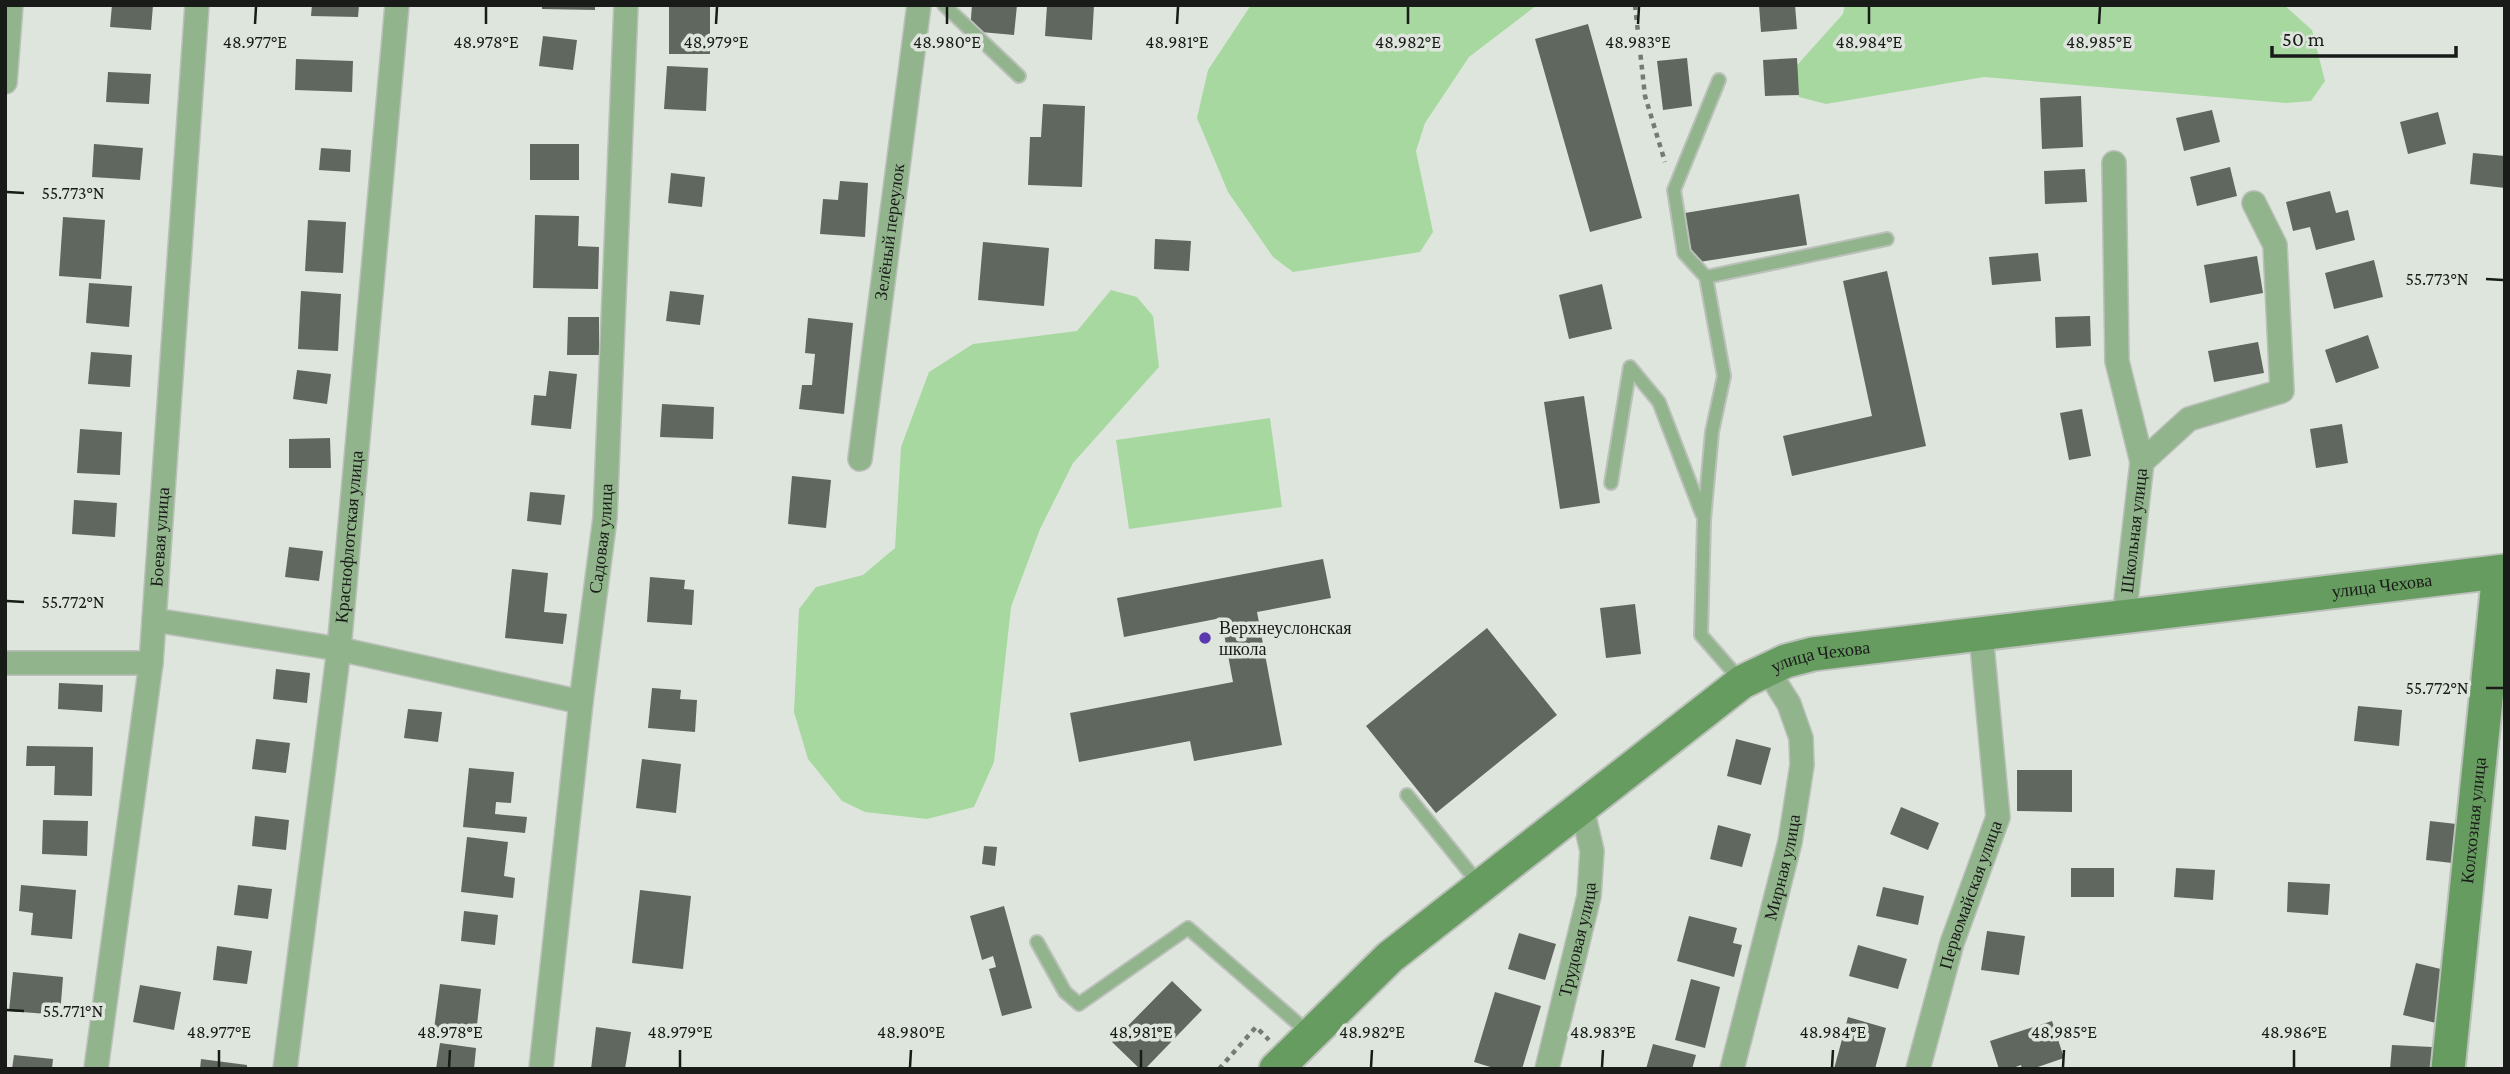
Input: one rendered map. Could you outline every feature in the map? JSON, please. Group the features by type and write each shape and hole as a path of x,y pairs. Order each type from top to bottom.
{"street":[{"path":"5,82 11,5"},
{"name":"Боевая улица","path":"96,1069 151,663 197,5"},
{"name":"Краснофлотская улица","path":"285,1069 339,649 397,5"},
{"name":"Садовая улица","path":"541,1069 580,702 605,517 626,5"},
{"name":"Зелёный переулок","path":"860,458 919,5"},
{"path":"2114,163 2117,361 2142,462"},
{"name":"Школьная улица","path":"2124,618 2142,462 2189,419 2282,391 2275,245 2254,203"},
{"name":"улица Чехова","path":"1291,1053 1390,957 1755,676 1786,661 1814,654 2502,571"},
{"name":"Колхозная улица","path":"2448,1069 2502,571"},
{"path":"154,620 339,649 580,702"},
{"name":"Первомайская улица","path":"1918,1069 1952,943 1998,817 1981,634"},
{"path":"5,663 151,663"},
{"name":"Мирная улица","path":"1732,1069 1790,842 1802,765 1801,738 1789,704 1755,676"},
{"name":"Трудовая улица","path":"1547,1069 1589,896 1592,850 1582,808"}],"lane":[{"path":"944,5 1019,76"},
{"path":"1719,80 1674,190 1684,253 1706,277 1724,376 1712,432 1704,520 1701,635 1755,676"},
{"path":"1706,277 1887,239"},
{"path":"1611,483 1630,367 1660,402 1704,520"},
{"path":"1407,795 1481,887"},
{"path":"1037,942 1065,992 1079,1004 1188,928 1291,1053"}],"path":[{"path":"1635,5 1645,96 1674,190"},
{"path":"1219,1069 1256,1027 1291,1053"}],"green space":[{"path":"1251,5 1537,5 1469,57 1425,123 1416,151 1433,232 1420,252 1293,272 1273,257 1228,192 1197,118 1208,70"},
{"path":"1845,5 2284,5 2312,30 2325,81 2311,101 2286,103 1984,77 1826,104 1799,97 1790,73 1843,14"},
{"path":"1111,290 1137,297 1153,316 1159,367 1073,463 1040,529 1011,607 994,762 974,807 927,819 865,812 842,801 808,759 794,712 799,609 816,587 863,575 895,548 901,447 929,372 973,344 1077,331"},
{"path":"1270,418 1282,507 1129,529 1116,440"}],"building":[{"path":"112,5 153,5 151,30 110,27"},
{"path":"312,5 359,5 358,17 311,16"},
{"path":"542,5 595,5 595,10 542,9"},
{"path":"669,5 710,5 710,54 669,54"},
{"path":"972,5 1017,5 1014,35 970,31"},
{"path":"1047,5 1094,5 1092,40 1045,36"},
{"path":"1759,5 1795,5 1797,29 1761,32"},
{"path":"1588,24 1642,218 1590,232 1535,39"},
{"path":"543,36 577,40 573,70 539,66"},
{"path":"1687,58 1692,106 1663,110 1657,61"},
{"path":"1797,58 1799,95 1765,96 1763,60"},
{"path":"296,59 353,61 352,92 295,90"},
{"path":"667,66 708,68 706,111 664,109"},
{"path":"108,72 151,74 149,104 106,102"},
{"path":"2081,96 2083,147 2042,149 2040,98"},
{"path":"1043,104 1085,106 1082,187 1028,185 1030,137 1041,137"},
{"path":"2212,110 2220,142 2184,151 2176,118"},
{"path":"2438,112 2446,144 2408,154 2400,122"},
{"path":"94,144 143,148 140,180 92,177"},
{"path":"530,144 579,144 579,180 530,180"},
{"path":"321,148 351,150 350,172 319,170"},
{"path":"2473,153 2505,156 2505,188 2470,184"},
{"path":"2230,167 2237,196 2197,206 2190,177"},
{"path":"2085,169 2087,202 2045,204 2044,171"},
{"path":"671,173 705,177 702,207 668,203"},
{"path":"840,181 868,183 865,237 820,234 823,199 838,200"},
{"path":"2330,191 2336,213 2348,210 2355,240 2316,250 2310,227 2293,231 2286,202"},
{"path":"1799,194 1807,245 1693,263 1685,213"},
{"path":"535,215 579,216 578,246 599,247 598,289 533,288"},
{"path":"63,217 105,220 101,279 59,276"},
{"path":"308,220 346,222 343,273 305,271"},
{"path":"1155,239 1191,241 1189,271 1154,269"},
{"path":"983,242 1049,248 1044,306 978,300"},
{"path":"2038,253 2041,281 1992,285 1989,257"},
{"path":"2257,256 2263,293 2210,303 2204,265"},
{"path":"2374,260 2383,297 2334,309 2325,273"},
{"path":"1887,271 1926,446 1792,476 1783,436 1872,416 1843,281"},
{"path":"89,283 132,286 129,327 86,323"},
{"path":"1602,284 1612,329 1569,339 1559,295"},
{"path":"301,291 341,294 338,351 298,349"},
{"path":"670,291 704,295 700,325 666,321"},
{"path":"2090,316 2091,346 2056,348 2055,317"},
{"path":"568,317 599,317 599,355 567,355"},
{"path":"808,318 853,323 844,414 799,409 802,385 812,385 815,354 805,353"},
{"path":"2368,335 2379,368 2336,383 2325,350"},
{"path":"2258,342 2264,373 2214,382 2208,351"},
{"path":"91,352 132,355 130,387 88,384"},
{"path":"297,370 331,374 327,404 293,399"},
{"path":"549,371 577,374 571,429 531,425 534,395 546,396"},
{"path":"1584,396 1600,503 1560,509 1544,402"},
{"path":"662,404 714,407 713,439 660,437"},
{"path":"2082,409 2091,456 2069,460 2060,413"},
{"path":"2342,424 2348,463 2316,468 2310,429"},
{"path":"80,429 122,432 120,475 77,473"},
{"path":"330,438 331,468 289,468 289,439"},
{"path":"792,476 831,480 826,528 788,524"},
{"path":"530,492 565,495 561,525 527,521"},
{"path":"74,500 117,503 115,537 72,534"},
{"path":"289,547 323,551 319,581 285,577"},
{"path":"1323,559 1331,598 1257,612 1282,745 1194,761 1190,741 1079,762 1070,713 1233,682 1221,618 1124,637 1117,598"},
{"path":"512,569 548,573 544,612 567,614 563,644 505,638"},
{"path":"650,577 685,580 684,589 694,590 692,625 647,622"},
{"path":"1635,604 1641,654 1606,658 1600,608"},
{"path":"1487,628 1557,715 1436,813 1366,726"},
{"path":"276,669 310,673 307,703 273,699"},
{"path":"59,683 103,685 102,712 58,709"},
{"path":"652,688 681,690 680,699 697,700 695,732 648,728"},
{"path":"2358,706 2402,710 2399,746 2354,741"},
{"path":"408,709 442,712 438,742 404,738"},
{"path":"256,739 290,743 286,773 252,769"},
{"path":"1736,739 1771,748 1761,785 1727,776"},
{"path":"27,746 93,747 92,796 54,795 55,766 26,766"},
{"path":"642,759 681,764 676,813 636,808"},
{"path":"469,768 514,772 511,803 496,802 495,814 527,817 525,833 463,827"},
{"path":"2017,770 2072,770 2072,812 2017,811"},
{"path":"1901,807 1939,823 1928,850 1890,834"},
{"path":"255,816 289,820 286,850 252,846"},
{"path":"43,820 88,821 87,856 42,854"},
{"path":"2430,821 2465,825 2461,864 2426,860"},
{"path":"1718,825 1751,834 1742,867 1710,859"},
{"path":"467,837 508,842 504,876 515,878 513,898 461,892"},
{"path":"984,846 997,847 995,866 982,864"},
{"path":"2071,868 2114,868 2114,897 2071,897"},
{"path":"2176,868 2215,870 2213,900 2174,897"},
{"path":"2288,882 2330,884 2328,915 2287,912"},
{"path":"21,885 76,890 72,939 31,935 33,913 19,911"},
{"path":"238,885 272,889 268,919 234,915"},
{"path":"1883,887 1924,896 1918,925 1876,916"},
{"path":"640,890 691,896 683,969 632,963"},
{"path":"1004,906 1032,1008 1002,1016 989,969 996,967 993,956 982,960 970,916"},
{"path":"464,911 498,915 495,945 461,941"},
{"path":"1689,916 1737,928 1733,943 1742,945 1734,977 1677,961"},
{"path":"1987,931 2025,936 2019,975 1981,970"},
{"path":"1519,933 1556,944 1545,980 1508,969"},
{"path":"1858,945 1907,959 1898,989 1849,976"},
{"path":"217,946 252,951 247,984 213,980"},
{"path":"2416,963 2449,971 2436,1023 2403,1015"},
{"path":"13,972 63,977 60,1015 9,1011"},
{"path":"1691,979 1720,987 1705,1048 1675,1040"},
{"path":"1172,981 1202,1010 1145,1069 1140,1069 1112,1042"},
{"path":"440,984 481,989 476,1034 434,1029"},
{"path":"140,985 181,992 174,1030 133,1022"},
{"path":"1495,992 1541,1006 1522,1069 1497,1069 1474,1062"},
{"path":"1848,1017 1886,1028 1875,1069 1834,1069"},
{"path":"2052,1021 2064,1058 2032,1069 2022,1069 2021,1065 1999,1069 1990,1041"},
{"path":"596,1027 631,1032 625,1069 591,1069"},
{"path":"440,1043 476,1048 474,1069 436,1069"},
{"path":"1653,1044 1696,1055 1692,1069 1646,1069"},
{"path":"2392,1045 2432,1047 2431,1069 2390,1069"},
{"path":"14,1055 53,1059 52,1069 12,1069"},
{"path":"201,1059 247,1065 247,1069 200,1069"}],"place":[{"name":"Верхнеуслонская школа","path":"1205,638"}]}
